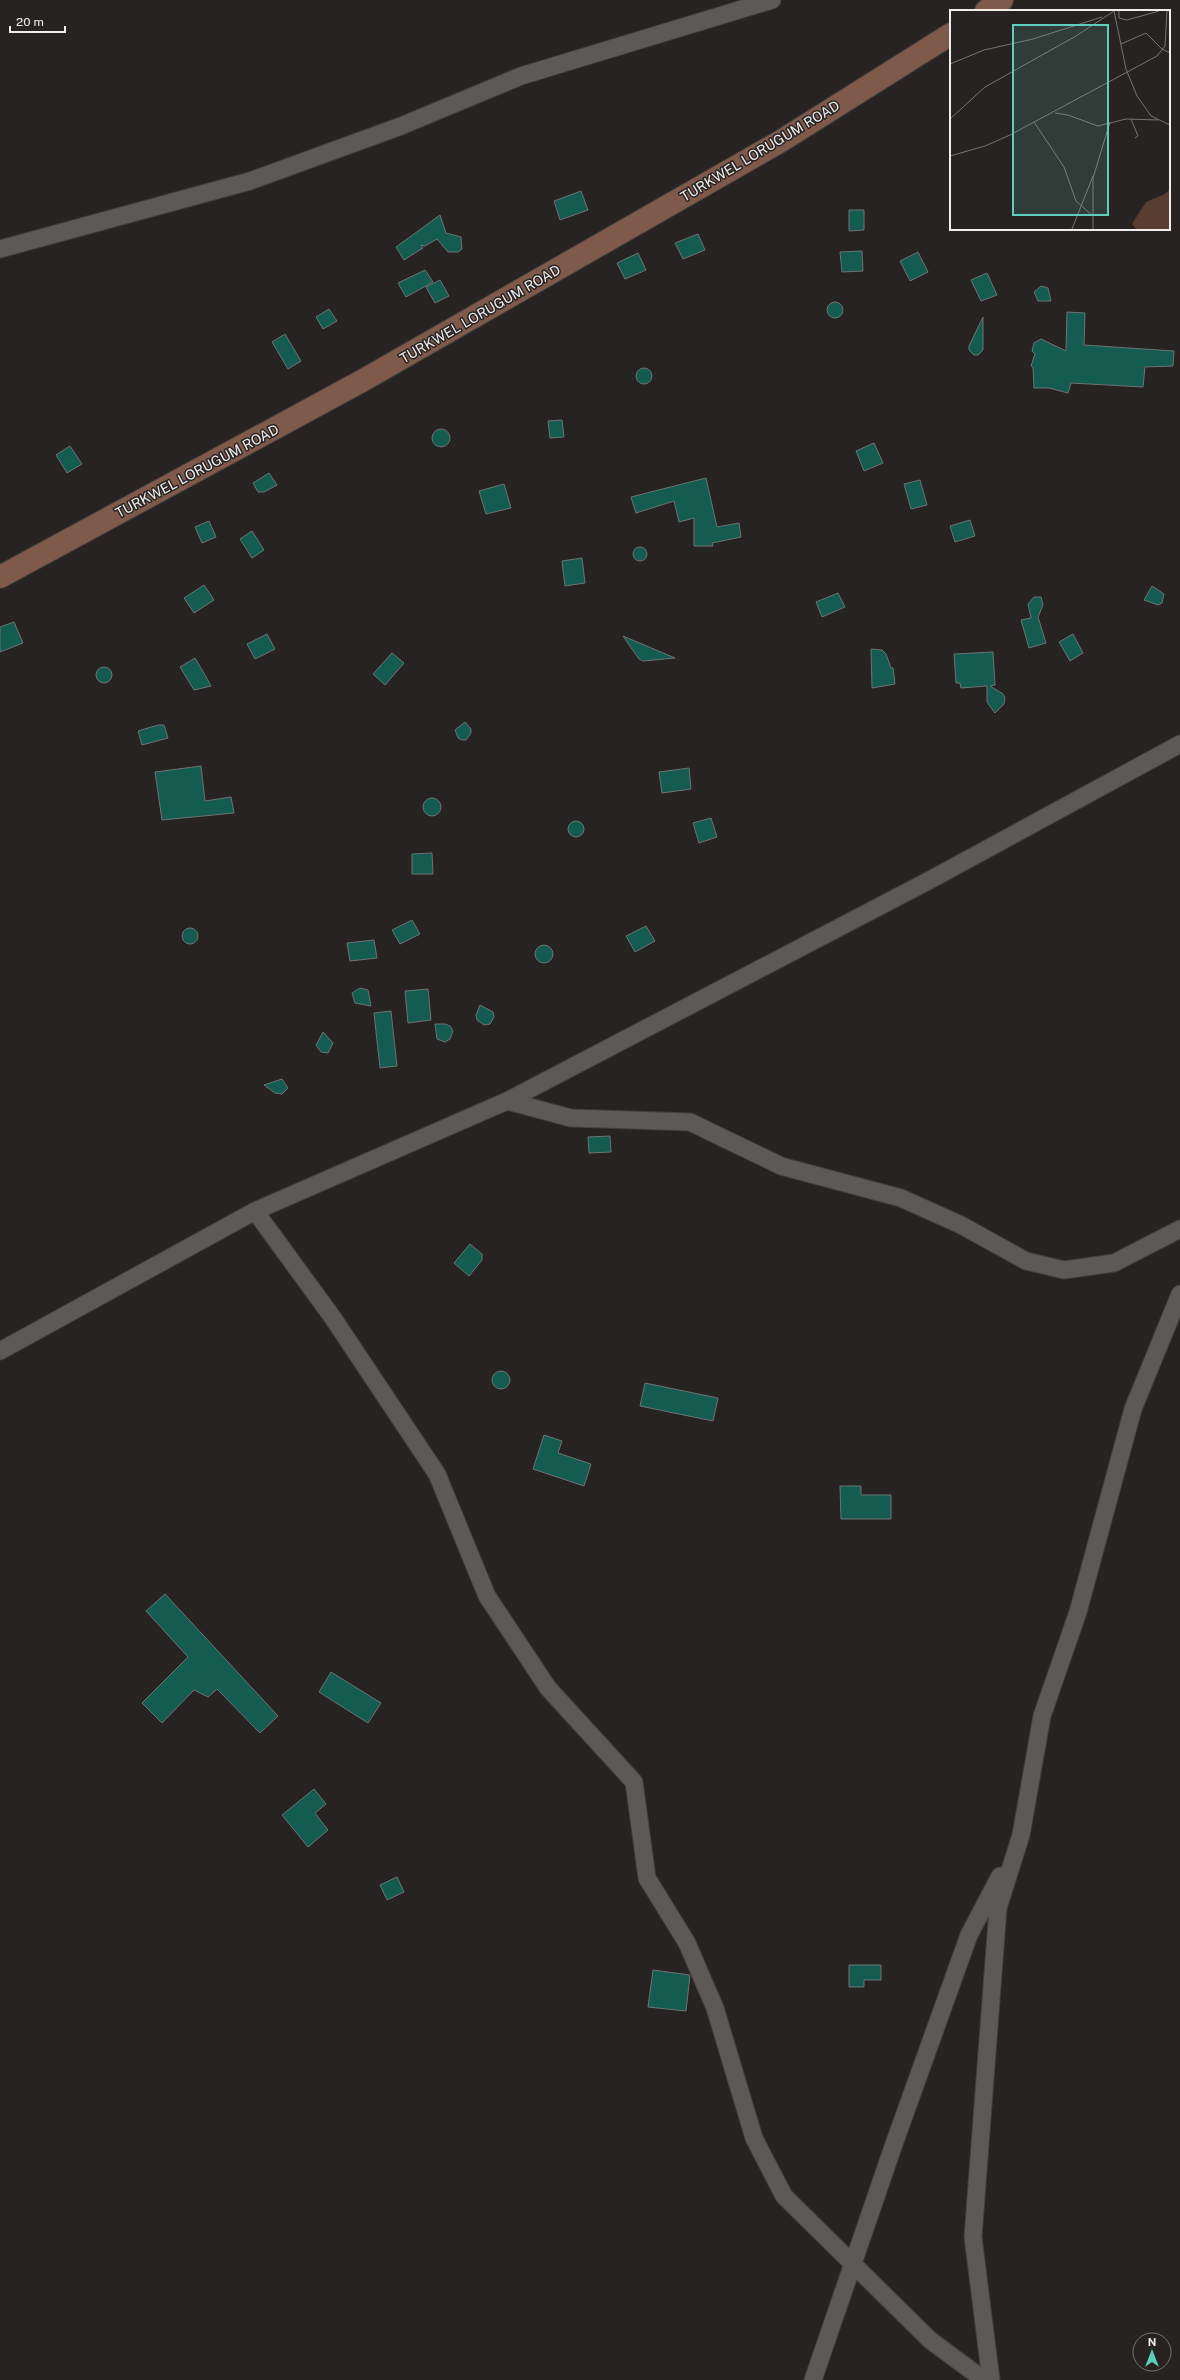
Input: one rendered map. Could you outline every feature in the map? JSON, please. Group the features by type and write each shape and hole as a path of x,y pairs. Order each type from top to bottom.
{"main road":[{"path":"987,10 1002,0"},
{"name":"TURKWEL LORUGUM ROAD","path":"0,577 429,343 781,142 950,35"}],"street":[{"path":"0,248 250,181 401,126 521,76 772,0"},
{"path":"0,1351 255,1211 507,1101 928,881 1180,744"},
{"path":"507,1101 571,1118 690,1122 781,1166 901,1198 961,1225 1026,1261 1064,1270 1114,1263 1180,1229"},
{"path":"255,1211 333,1318 437,1474 487,1596 548,1688 634,1782 647,1878 687,1943 715,2008 754,2138 784,2196 930,2340 984,2380"},
{"path":"991,2380 973,2237 998,1908 1021,1835 1042,1716 1078,1612 1132,1409 1180,1294"},
{"path":"813,2380 969,1935 1021,1835"}],"building":[{"path":"581,191 588,210 560,220 554,201"},
{"path":"849,210 864,210 864,230 849,231"},
{"path":"440,215 446,233 461,237 462,249 458,252 448,252 437,239 425,246 421,245 423,248 404,260 396,247"},
{"path":"698,234 705,250 683,259 675,243"},
{"path":"862,251 863,271 842,272 840,252"},
{"path":"918,252 928,272 910,281 900,261"},
{"path":"638,253 646,270 625,279 617,263"},
{"path":"425,270 433,282 406,297 398,283"},
{"path":"987,273 997,295 981,301 971,280"},
{"path":"440,280 449,296 435,303 426,287"},
{"path":"1041,286 1048,288 1051,301 1038,301 1034,292"},
{"path":"832,302 838,302 843,307 841,316 838,318 832,318 827,313 827,307"},
{"path":"329,309 337,321 323,329 316,317"},
{"path":"1067,312 1085,313 1084,345 1174,351 1173,366 1145,367 1143,387 1071,383 1068,393 1049,388 1034,388 1033,367 1031,366 1035,354 1032,351 1034,343 1041,339 1066,351"},
{"path":"983,317 983,350 978,355 974,355 969,350 969,346"},
{"path":"285,334 301,361 288,369 272,342"},
{"path":"641,368 647,368 652,373 650,382 647,384 641,384 636,379 636,373"},
{"path":"562,420 564,437 550,438 548,421"},
{"path":"437,429 445,429 450,434 448,445 445,447 437,447 432,442 432,434"},
{"path":"874,443 883,463 864,471 856,451"},
{"path":"70,446 82,464 67,473 56,455"},
{"path":"269,473 277,485 264,492 258,492 253,483"},
{"path":"706,478 717,527 739,523 741,537 712,543 713,546 694,546 694,518 679,522 674,501 636,513 631,497"},
{"path":"920,480 927,505 911,509 904,484"},
{"path":"504,484 511,508 486,514 479,491"},
{"path":"970,520 975,536 955,542 950,526"},
{"path":"209,521 216,537 202,543 195,527"},
{"path":"252,531 264,550 252,558 240,539"},
{"path":"637,547 643,547 647,551 647,557 643,561 637,561 633,557 633,551"},
{"path":"582,558 585,583 565,586 562,561"},
{"path":"204,585 214,600 194,613 184,598"},
{"path":"1152,586 1164,594 1162,603 1158,605 1144,600"},
{"path":"838,593 845,607 822,617 816,602"},
{"path":"1034,597 1041,597 1043,605 1038,617 1046,643 1029,648 1021,620 1031,618 1028,604"},
{"path":"14,622 23,643 0,652 0,627"},
{"path":"267,634 275,649 255,659 247,644"},
{"path":"1073,634 1083,653 1070,661 1059,642"},
{"path":"623,636 675,658 643,661 639,659"},
{"path":"871,649 882,650 886,654 891,668 893,668 895,684 872,688"},
{"path":"993,652 995,685 990,686 1003,694 1005,698 1004,704 995,713 987,702 987,686 961,688 960,683 956,683 954,654"},
{"path":"392,653 404,663 385,685 373,674"},
{"path":"195,658 211,686 194,690 180,667"},
{"path":"104,667 111,672 112,675 107,682 104,683 97,678 96,675 101,668"},
{"path":"465,722 471,729 471,733 466,740 462,740 458,738 455,730"},
{"path":"158,725 164,725 168,738 142,745 138,731"},
{"path":"201,766 205,801 231,797 234,813 162,820 155,772"},
{"path":"689,768 691,789 662,793 659,772"},
{"path":"432,798 438,801 441,807 438,813 432,816 426,813 423,807 426,801"},
{"path":"711,818 717,837 699,843 693,823"},
{"path":"576,821 583,826 584,829 579,836 576,837 569,832 568,829 573,822"},
{"path":"432,853 433,874 412,874 412,854"},
{"path":"412,920 420,934 400,944 392,930"},
{"path":"646,926 655,941 635,952 626,936"},
{"path":"190,928 196,930 198,936 196,942 190,944 184,942 182,936 184,930"},
{"path":"374,940 377,958 350,961 347,943"},
{"path":"544,945 550,948 553,954 550,960 544,963 538,960 535,954 538,948"},
{"path":"360,988 368,990 371,1006 355,1003 352,993"},
{"path":"428,989 431,1020 408,1023 405,991"},
{"path":"480,1005 493,1012 494,1017 490,1024 484,1025 477,1020 476,1015"},
{"path":"391,1011 397,1066 380,1068 374,1013"},
{"path":"435,1024 445,1024 450,1026 453,1031 450,1039 445,1042 437,1039"},
{"path":"323,1032 333,1043 328,1053 321,1052 316,1045"},
{"path":"282,1079 288,1088 282,1094 275,1093 264,1085"},
{"path":"610,1136 611,1152 589,1153 588,1137"},
{"path":"470,1244 482,1254 482,1260 469,1276 454,1263"},
{"path":"497,1371 505,1371 510,1376 508,1387 505,1389 497,1389 492,1384 492,1376"},
{"path":"645,1383 718,1398 713,1421 640,1406"},
{"path":"544,1435 562,1441 558,1453 591,1464 584,1486 533,1469"},
{"path":"840,1486 861,1486 861,1495 891,1495 891,1519 841,1519"},
{"path":"165,1594 278,1716 260,1733 217,1689 208,1697 194,1690 162,1723 142,1703 188,1657 146,1611"},
{"path":"331,1672 381,1703 368,1723 319,1692"},
{"path":"314,1789 326,1804 315,1813 328,1830 308,1847 282,1815"},
{"path":"397,1877 404,1892 387,1900 380,1885"},
{"path":"849,1965 881,1965 881,1980 864,1980 864,1987 849,1987"},
{"path":"653,1970 690,1975 686,2011 648,2007"}]}
